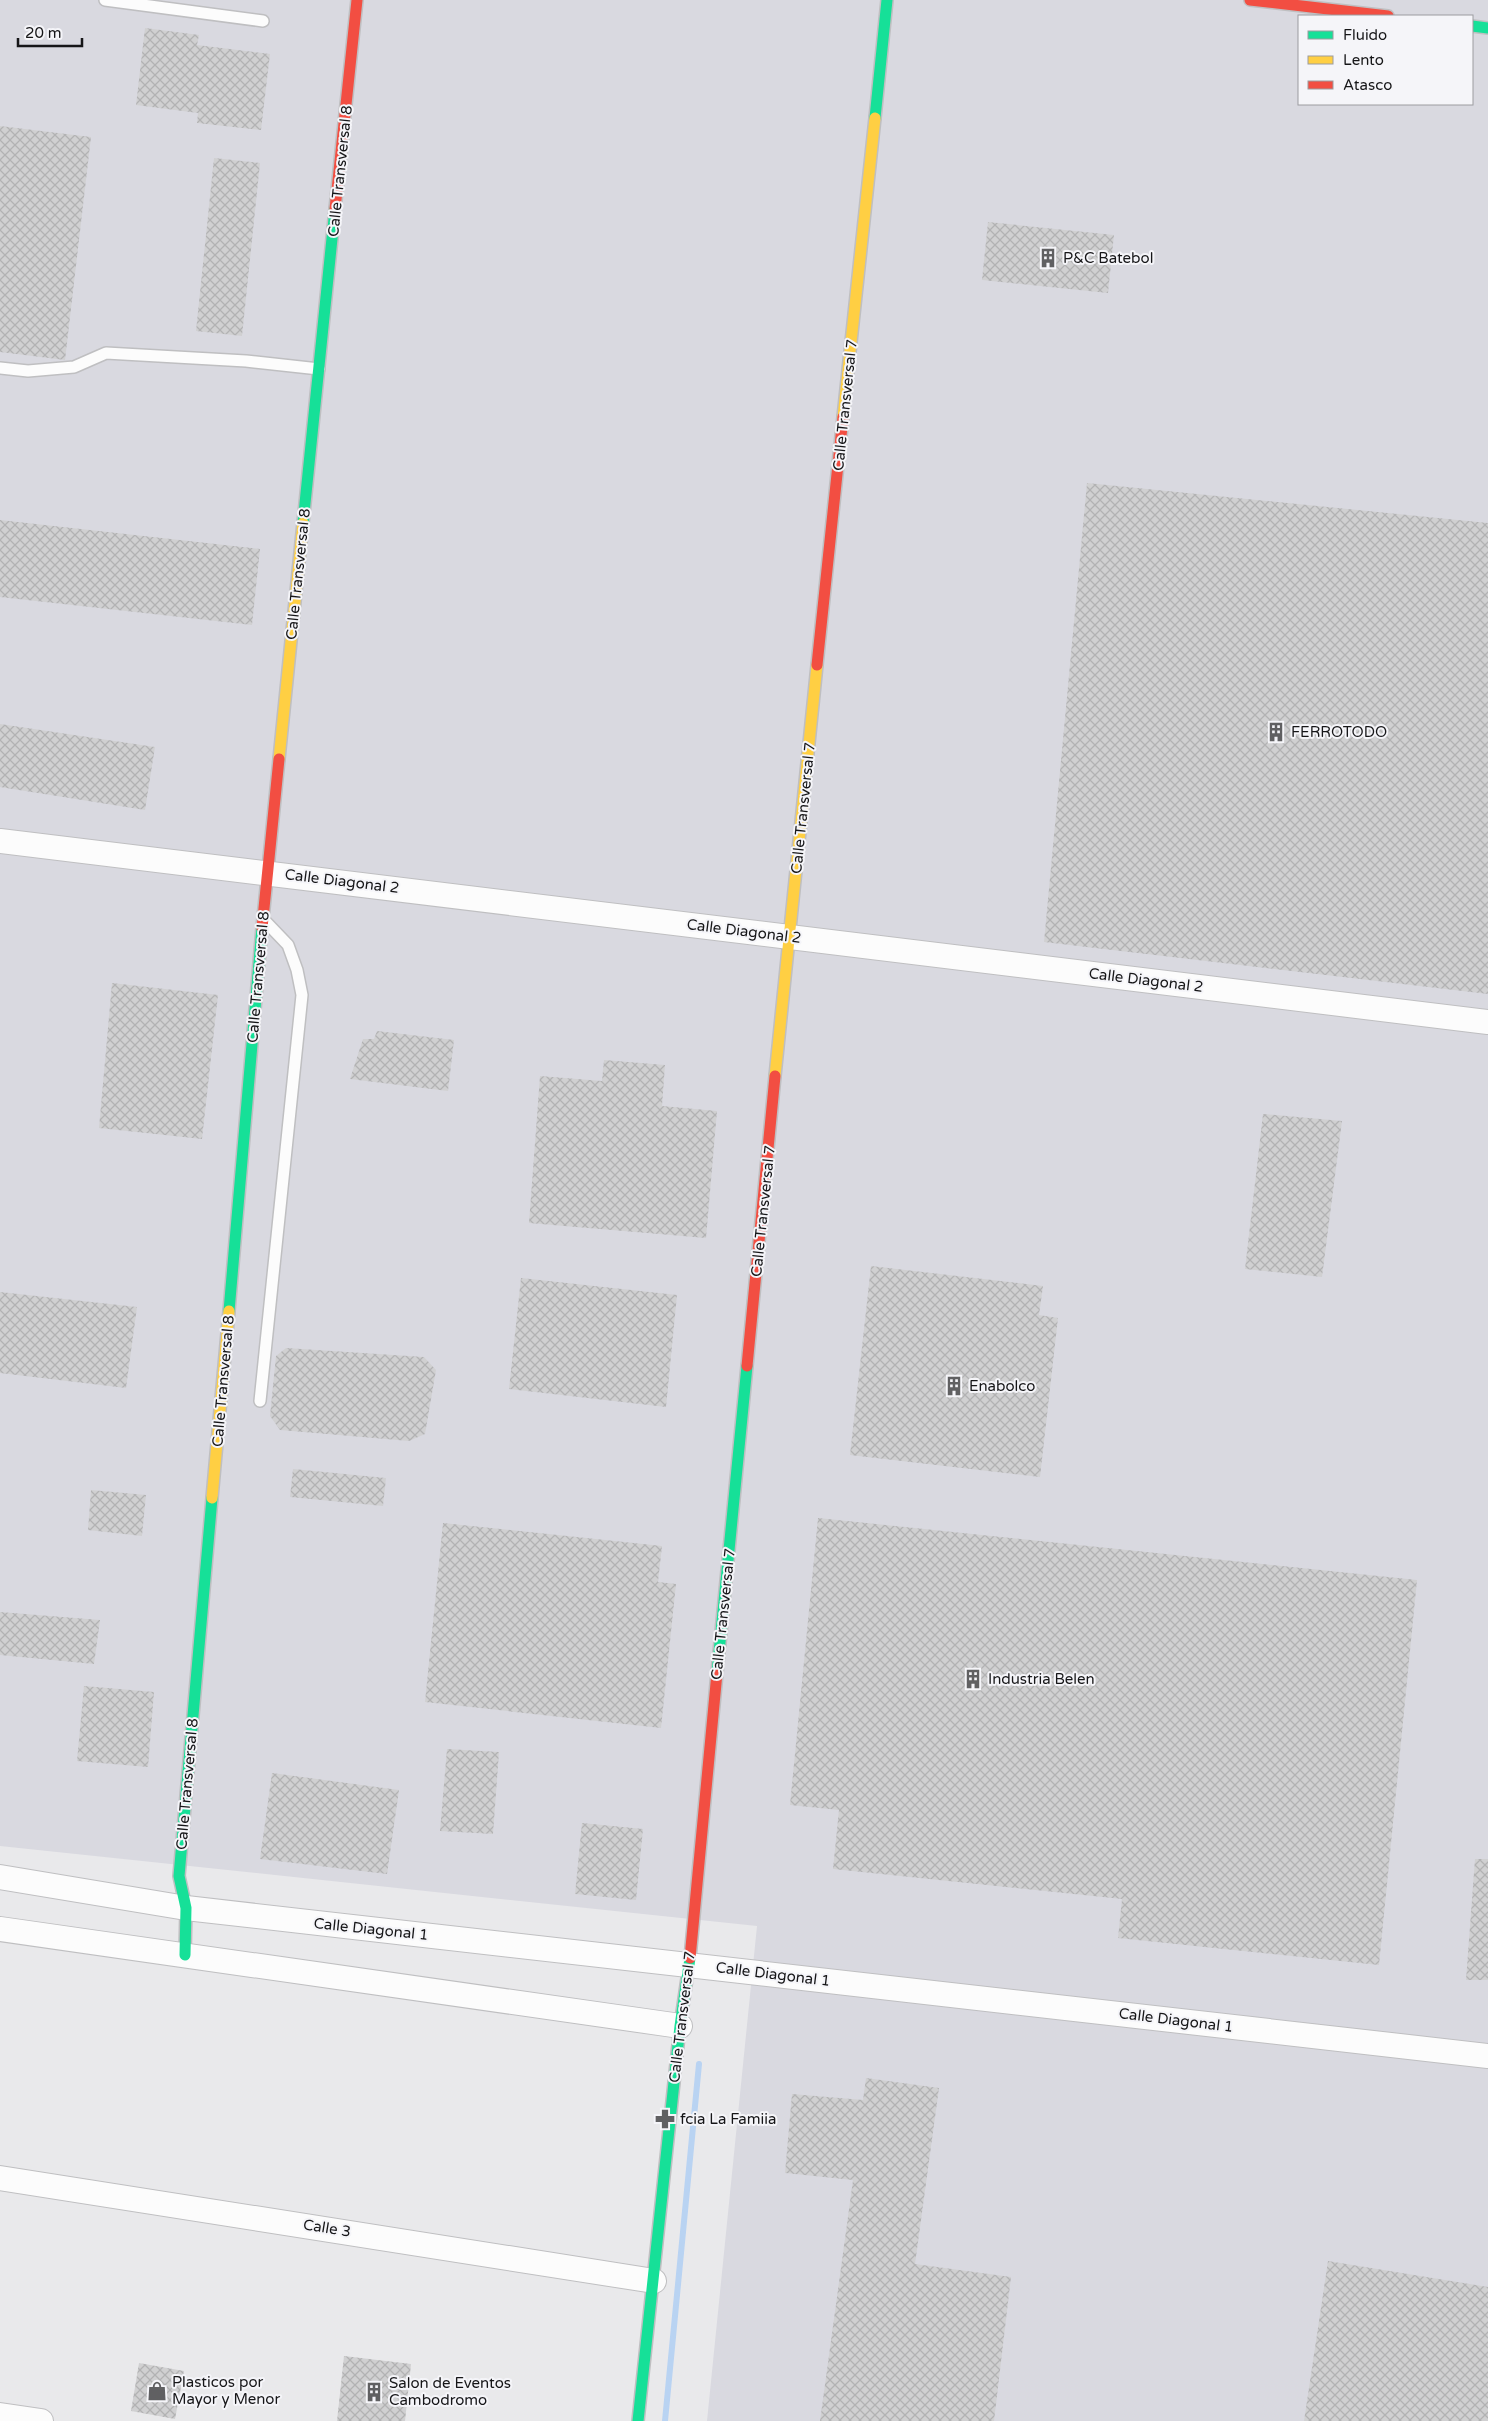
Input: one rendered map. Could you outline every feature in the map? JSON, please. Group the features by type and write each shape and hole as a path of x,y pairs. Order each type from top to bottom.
{"street":[{"name":"Calle Transversal 8","path":"185,1955 186,1908 179,1876 267,872 357,0"},
{"name":"Calle Transversal 7","path":"638,2421 680,2026 689,1964 789,937 887,0"},
{"path":"1250,0 1379,15"},
{"path":"1473,26 1488,28"},
{"name":"Calle Diagonal 2","path":"0,841 1488,1022"},
{"name":"Calle Diagonal 1","path":"0,1877 186,1908 1488,2056"},
{"path":"0,1929 680,2026"},
{"name":"Calle 3","path":"0,2178 654,2281"},
{"path":"0,2415 41,2421"}],"lane":[{"path":"105,0 263,21"},
{"path":"0,368 28,371 74,367 106,353 246,361 319,369"},
{"path":"260,1401 302,995 297,970 288,945 264,920"}],"shaded area":[{"path":"0,0 1488,0 1488,2421 707,2421 757,1926 0,1846"}],"building":[{"path":"145,28 199,35 197,45 270,54 261,130 197,123 198,113 136,105"},
{"path":"0,126 91,137 65,360 0,352"},
{"path":"214,158 260,163 242,336 196,331"},
{"name":"P&C Batebol","path":"988,222 1114,235 1108,293 982,280"},
{"name":"FERROTODO","path":"1087,483 1488,523 1488,994 1044,942"},
{"path":"0,520 260,549 252,625 0,597"},
{"path":"0,724 155,747 145,810 0,787"},
{"path":"112,983 218,995 202,1139 99,1128"},
{"path":"377,1031 454,1040 448,1091 350,1079 363,1039 374,1039"},
{"path":"604,1060 665,1065 662,1106 717,1111 706,1238 529,1223 540,1076 602,1081"},
{"path":"1263,1114 1342,1121 1322,1277 1245,1269"},
{"name":"Enabolco","path":"871,1266 1043,1286 1039,1315 1058,1318 1040,1477 850,1455"},
{"path":"521,1278 677,1295 666,1407 509,1389"},
{"path":"0,1292 137,1307 126,1388 0,1373"},
{"path":"286,1348 424,1357 436,1370 425,1434 409,1441 280,1430 270,1416 276,1356"},
{"path":"293,1469 386,1478 383,1506 290,1497"},
{"path":"91,1490 146,1495 142,1536 88,1530"},
{"path":"818,1518 1417,1580 1379,1965 1118,1938 1122,1899 833,1869 839,1810 790,1805"},
{"path":"443,1523 662,1546 658,1582 676,1584 661,1728 425,1702"},
{"path":"0,1612 100,1620 94,1664 0,1655"},
{"path":"84,1686 154,1692 148,1767 77,1761"},
{"path":"447,1749 499,1752 493,1834 440,1831"},
{"path":"272,1773 399,1790 387,1874 260,1859"},
{"path":"582,1823 643,1829 636,1900 575,1894"},
{"path":"1475,1859 1488,1859 1488,1980 1466,1980"},
{"path":"866,2078 939,2088 915,2264 1011,2277 994,2421 820,2421 853,2180 785,2173 792,2094 863,2100"},
{"path":"1328,2261 1488,2287 1488,2421 1304,2421"},
{"name":"Salon de Eventos Cambodromo","path":"344,2356 411,2364 405,2421 337,2421"},
{"name":"Plasticos por Mayor y Menor","path":"139,2363 184,2371 175,2419 131,2411"}],"waterway":[{"path":"665,2421 699,2064"}],"traffic: fast":[{"path":"875,118 887,0"},
{"path":"1473,26 1488,28"},
{"path":"303,523 335,209"},
{"path":"229,1311 262,928"},
{"path":"717,1673 747,1366"},
{"path":"185,1955 186,1908 179,1876 212,1498"},
{"path":"638,2421 680,2026 690,1958"}],"traffic: slow":[{"path":"843,417 875,118"},
{"path":"279,759 303,523"},
{"path":"775,1076 817,665"},
{"path":"212,1498 229,1311"}],"traffic: jam":[{"path":"335,209 357,0"},
{"path":"1250,0 1379,15"},
{"path":"817,665 843,417"},
{"path":"262,928 279,759"},
{"path":"747,1366 775,1076"},
{"path":"690,1958 717,1673"}],"place":[{"name":"P&C Batebol","path":"1048,258"},
{"name":"FERROTODO","path":"1276,732"},
{"name":"Enabolco","path":"954,1386"},
{"name":"Industria Belen","path":"973,1679"},
{"name":"fcia La Famiia","path":"665,2119"},
{"name":"Plasticos por Mayor y Menor","path":"157,2391"},
{"name":"Salon de Eventos Cambodromo","path":"374,2392"}]}
